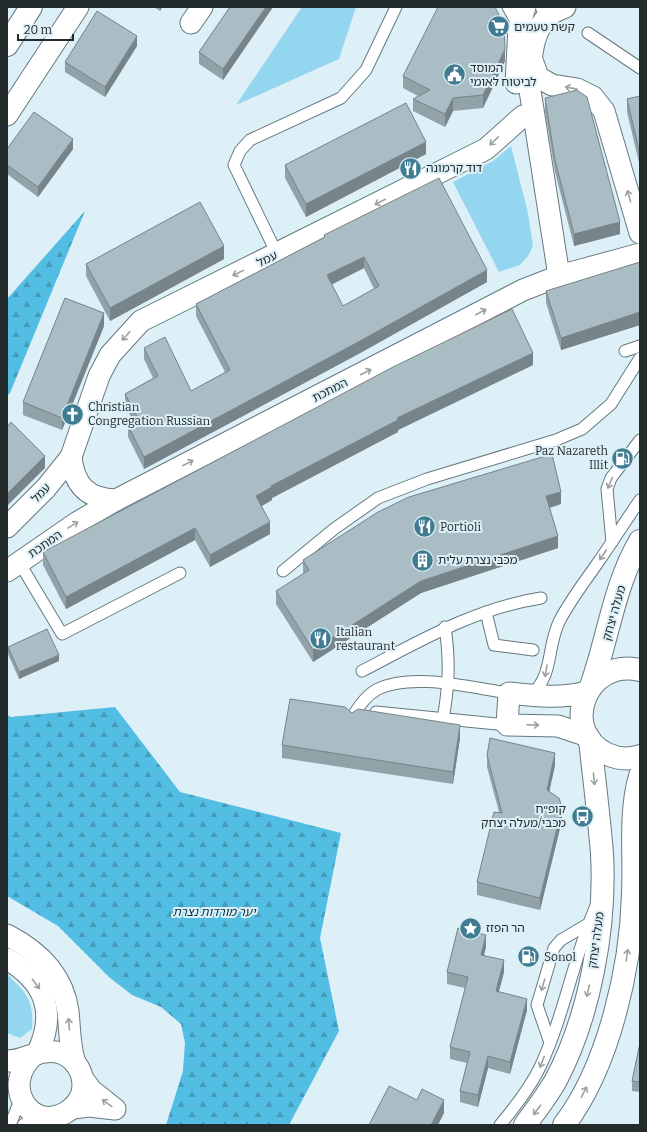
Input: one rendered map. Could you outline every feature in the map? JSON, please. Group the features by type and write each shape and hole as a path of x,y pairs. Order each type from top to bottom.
{"main road":[{"path":"7,45 31,7"},
{"path":"547,7 562,7"},
{"name":"מעלה יצחק","path":"525,1125 556,1079 580,1022 594,960 602,893 602,855 589,738 582,715 582,704 602,655 626,568 640,541"},
{"path":"589,689 598,679 612,670 628,668 640,670"},
{"path":"589,738 598,748 612,756 631,759 640,756"},
{"path":"564,1125 584,1094 597,1065 610,1031 619,998 630,930 633,894 634,817 640,776"}],"street":[{"path":"7,115 78,7"},
{"path":"525,7 519,27 516,71 517,98 540,162"},
{"path":"559,276 529,84 531,57 536,35 551,14 566,7"},
{"path":"531,57 538,77 552,85 577,89 593,97 604,111 640,233"},
{"name":"עמל","path":"7,527 46,488 70,457 99,376 107,360 141,320 277,254 486,149 523,116"},
{"name":"המתכת","path":"13,566 78,522 116,500 523,290 559,276 640,254"},
{"path":"70,457 72,470 77,482 88,492 103,500 116,500"},
{"path":"589,689 561,697 531,696 509,693 507,724 558,726 589,738"},
{"path":"7,935 33,951 44,961 61,986 68,1010 70,1048 79,1071 83,1090 79,1100 73,1108 64,1114 53,1117 42,1116 32,1112 15,1092 19,1072 25,1062 35,1055 44,1040 48,1014 45,1000 40,989 28,975 7,959"},
{"path":"7,1061 24,1060 35,1055 54,1051 64,1054 79,1071 91,1090 115,1109 89,1106 73,1108"}],"lane":[{"path":"277,254 234,165 240,151 250,140 342,98 366,70 396,7"},
{"path":"508,7 519,27"},
{"path":"588,33 640,68"},
{"path":"625,351 640,346"},
{"path":"283,571 334,529 378,498 427,479 556,440 582,429 611,404 640,358"},
{"path":"612,542 607,489 611,478 640,440"},
{"path":"531,696 539,688 545,677 551,646 559,622 573,598 640,500"},
{"path":"13,566 62,634 180,573"},
{"path":"362,670 445,628 513,602 541,598"},
{"path":"486,612 494,645 533,650"},
{"path":"443,719 449,684 449,654 445,628"},
{"path":"352,718 365,699 378,689 415,681 449,684 509,693"},
{"path":"376,712 507,724"},
{"path":"500,1125 519,1101 539,1068 550,1043 588,924 602,893"},
{"path":"550,1043 537,1005 554,948 561,940 588,924"},
{"path":"10,1125 15,1092"},
{"path":"23,1125 30,1120 42,1116"}],"shaded area":[{"path":"302,7 356,7 339,59 236,105"},
{"path":"511,146 528,213 533,246 528,256 520,265 499,272 453,182 493,161"},
{"path":"7,974 24,992 28,998 32,1011 32,1029 20,1038 7,1033"}],"green space":[{"path":"85,211 10,393 7,396 7,299"},
{"name":"יער מורדות נצרת","path":"115,707 180,792 341,833 320,938 339,1031 289,1125 166,1125 183,1071 185,1043 181,1024 161,1007 132,995 109,977 58,926 7,896 7,715 11,717"}],"building":[{"path":"230,7 266,7 223,69 199,52"},
{"name":"המוסד לביטוח לאומי","path":"438,7 495,7 504,25 505,49 483,95 453,98 445,114 413,99 430,90 403,76"},
{"path":"97,11 137,36 105,87 65,62"},
{"path":"577,90 587,97 620,222 574,234 555,160 545,98"},
{"path":"640,96 640,154 627,99"},
{"path":"406,103 426,142 306,204 285,165"},
{"path":"34,112 73,139 38,187 7,165 7,149"},
{"path":"439,178 487,270 362,340 144,457 128,426 139,420 125,394 158,376 144,348 165,337 191,391 230,370 196,304 325,237 324,235","holes":["364,257 379,286 343,306 327,275"]},
{"path":"200,202 224,246 110,308 86,264"},
{"path":"640,262 640,312 561,338 546,291"},
{"path":"65,298 104,313 62,418 23,402"},
{"path":"512,309 533,353 397,418 398,420 271,486 272,487 256,496 270,522 210,555 195,528 66,597 43,552 393,367"},
{"path":"11,422 45,456 7,494 7,427"},
{"name":"מכבי נצרת עלית","path":"552,454 561,492 546,496 558,536 421,581 313,650 276,591 309,570 303,560 378,512 409,497"},
{"path":"47,629 59,655 19,672 8,647"},
{"path":"290,699 345,707 352,713 358,709 460,725 453,772 282,745"},
{"path":"490,738 555,753 547,790 559,798 562,808 540,898 477,882 494,812 502,813 487,755"},
{"path":"458,928 486,935 481,955 504,960 496,991 527,999 510,1062 488,1056 478,1095 460,1091 470,1052 450,1047 468,977 447,972"},
{"path":"640,1043 640,1082 632,1081"},
{"path":"389,1086 417,1100 422,1089 444,1100 431,1125 369,1125"}],"place":[{"name":"קשת טעמים","path":"499,27"},
{"name":"המוסד לביטוח לאומי","path":"454,75"},
{"name":"דוד קרמונה","path":"411,168"},
{"name":"Christian Congregation Russian","path":"73,414"},
{"name":"Paz Nazareth Illit","path":"623,458"},
{"name":"Portioli","path":"425,527"},
{"name":"מכבי נצרת עלית","path":"422,560"},
{"name":"Italian restaurant","path":"320,639"},
{"name":"קופ״ח מכבי/מעלה יצחק","path":"582,816"},
{"name":"הר הפזז","path":"470,928"},
{"name":"Sonol","path":"529,957"}]}
